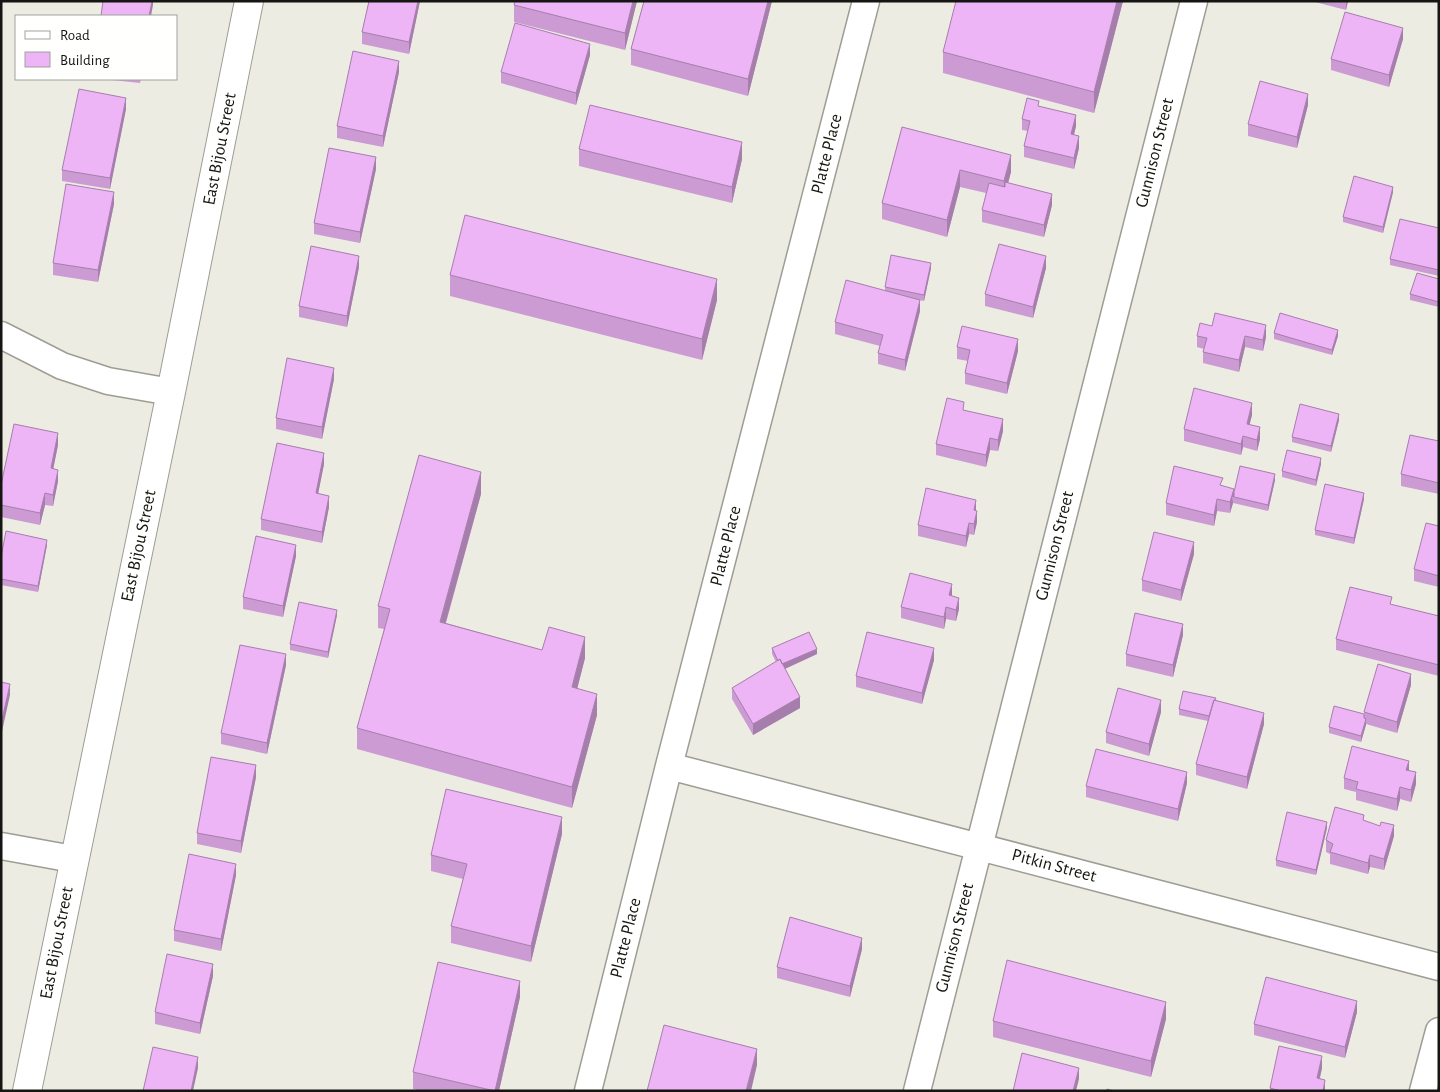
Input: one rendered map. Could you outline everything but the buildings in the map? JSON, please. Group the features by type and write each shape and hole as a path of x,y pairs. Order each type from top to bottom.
{"street":[{"name":"East Bijou Street","path":"27,1091 73,859 171,392 249,1"},
{"name":"Platte Place","path":"588,1091 669,766 866,1"},
{"name":"Gunnison Street","path":"917,1091 1194,1"},
{"path":"1,335 62,366 108,381 171,392"},
{"name":"Pitkin Street","path":"669,766 1439,967"},
{"path":"1,846 73,859"},
{"path":"1423,1091 1439,1031"}]}
